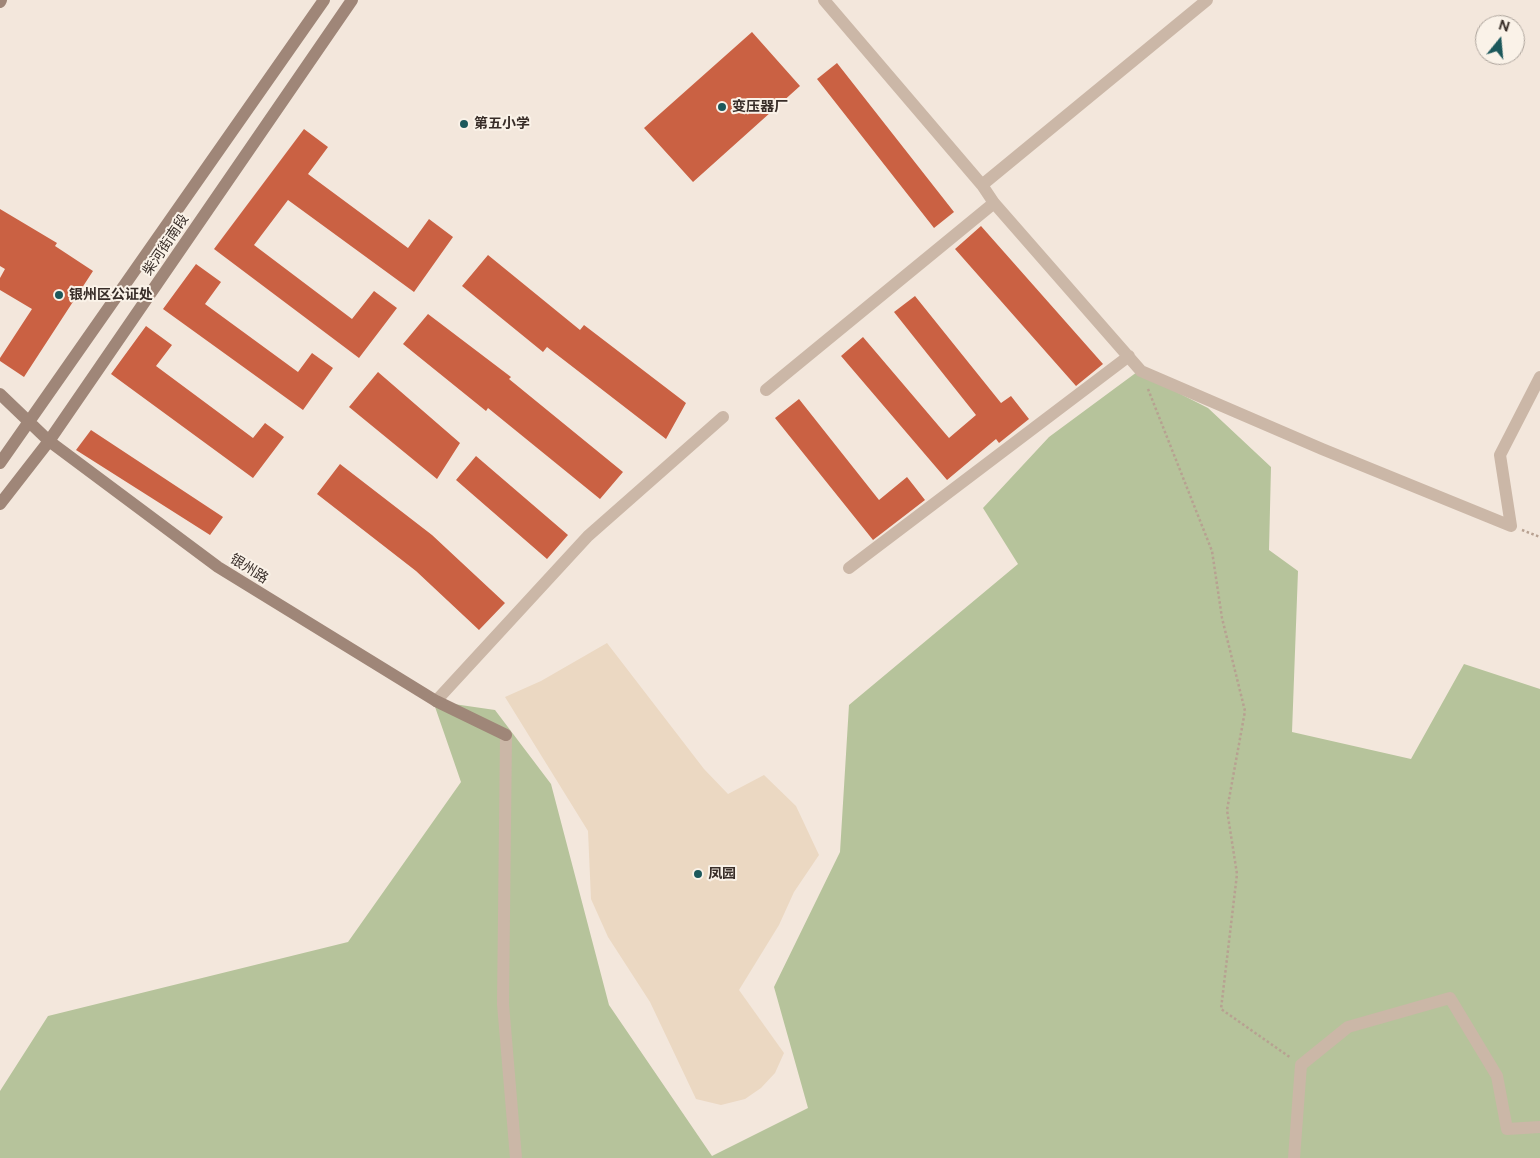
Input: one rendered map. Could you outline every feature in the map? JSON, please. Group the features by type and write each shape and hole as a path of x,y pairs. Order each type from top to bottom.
{"main road":[{"name":"柴河街南段","path":"0,463 324,0"},
{"name":"柴河街南段","path":"0,504 49,441 352,0"},
{"name":"银州路","path":"0,394 49,441 218,567 436,701 506,736"}],"street":[{"path":"824,0 982,185 994,203 1141,371 1322,449 1512,526"},
{"path":"982,185 1207,0"},
{"path":"766,390 994,203"},
{"path":"849,568 1129,356"},
{"path":"1512,526 1500,455 1540,377"},
{"path":"436,701 588,536 723,417"},
{"path":"506,736 503,1004 516,1158"},
{"path":"1294,1158 1301,1065 1348,1027 1450,998 1497,1076 1507,1129 1540,1126"}],"path":[{"path":"1141,371 1212,551 1222,618 1244,711 1227,810 1238,874 1221,1009 1301,1065"},
{"path":"1512,526 1540,536"}],"green space":[{"path":"1137,372 1208,408 1271,467 1269,550 1298,571 1292,732 1411,759 1464,664 1540,689 1540,1158 0,1158 0,1091 48,1016 348,942 461,782 433,701 495,710 551,784 609,1005 712,1156 808,1108 774,987 840,852 849,705 1018,564 983,508 1049,437"}],"shaded area":[{"name":"凤园","path":"607,643 704,769 728,794 764,775 796,806 819,855 794,892 779,925 739,990 784,1053 775,1073 761,1088 745,1099 721,1105 696,1099 650,1002 608,937 591,899 588,831 505,697 541,681"}],"building":[{"name":"变压器厂","path":"752,32 800,86 693,182 644,128"},
{"path":"837,63 954,212 934,228 817,79"},
{"path":"304,129 328,147 308,174 408,248 429,219 453,237 414,292 288,200 254,245 352,319 374,291 397,308 359,358 214,249"},
{"path":"0,209 57,243 55,246 93,271 24,377 0,361 0,358 32,309 0,290 0,278 5,269 0,266"},
{"path":"981,226 1103,364 1076,386 955,249"},
{"path":"488,255 580,330 584,325 686,403 666,439 547,347 543,352 462,286"},
{"path":"196,264 221,282 205,304 298,372 312,353 333,368 303,410 163,309"},
{"path":"915,296 1001,403 1011,396 1029,419 999,443 996,439 947,480 841,356 863,337 949,438 976,415 894,312"},
{"path":"428,314 511,377 509,379 623,472 600,499 488,408 486,411 403,344"},
{"path":"146,326 172,345 156,366 253,438 265,423 284,437 253,478 111,374"},
{"path":"378,372 460,443 437,479 349,407"},
{"path":"799,399 879,500 907,477 925,500 873,540 775,418"},
{"path":"91,430 223,517 210,535 76,450"},
{"path":"476,456 568,535 547,559 456,480"},
{"path":"340,464 432,535 505,603 479,630 416,571 317,494"}],"place":[{"name":"变压器厂","path":"722,107"},
{"name":"第五小学","path":"464,124"},
{"name":"银州区公证处","path":"59,295"},
{"name":"凤园","path":"698,874"}]}
